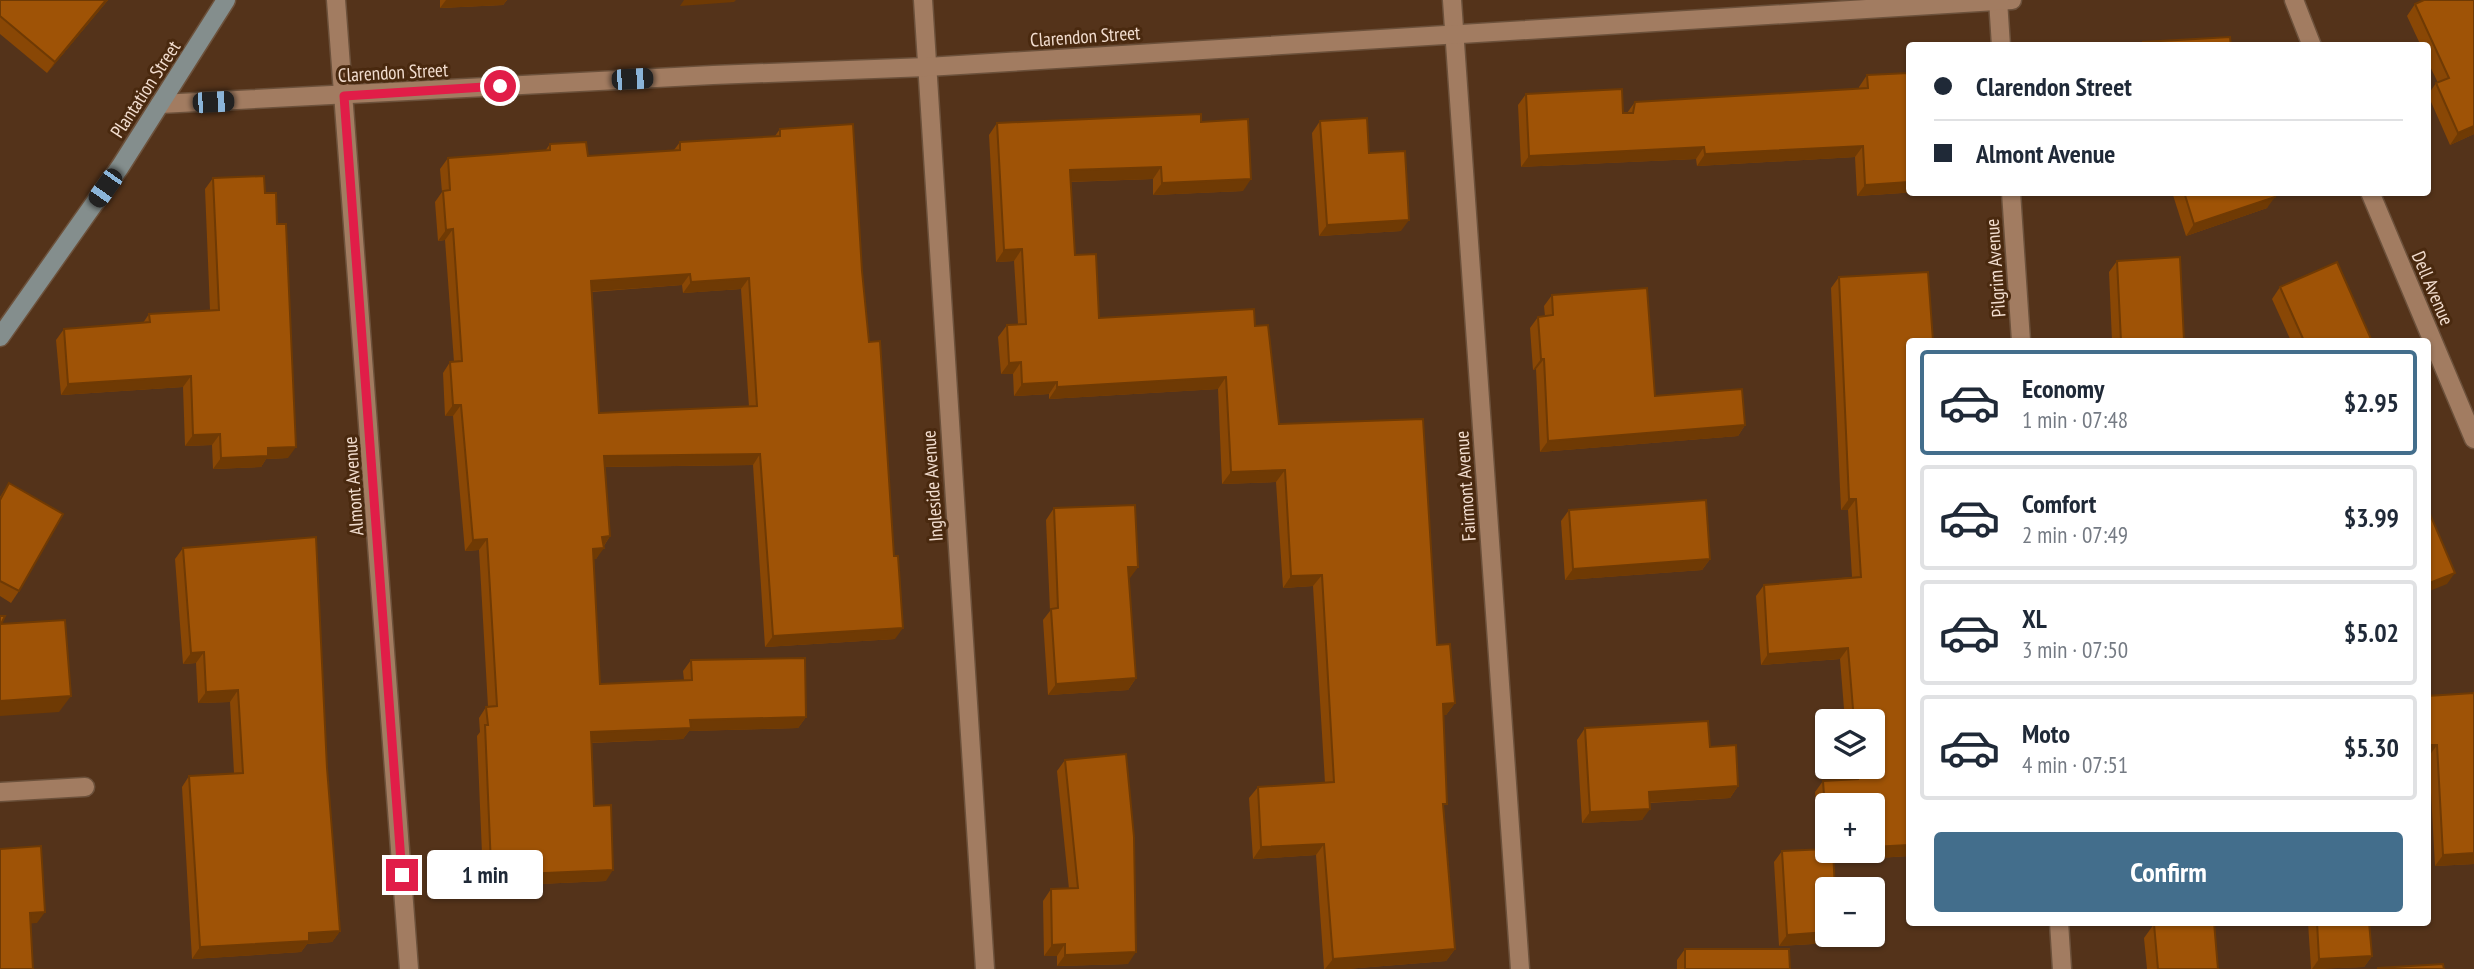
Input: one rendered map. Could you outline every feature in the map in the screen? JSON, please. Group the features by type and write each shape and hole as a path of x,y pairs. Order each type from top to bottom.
{"street":[{"name":"Plantation Street","path":"0,337 160,104 226,0"},
{"name":"Almont Avenue","path":"336,0 409,969"},
{"name":"Ingleside Avenue","path":"923,0 985,969"},
{"name":"Fairmont Avenue","path":"1451,0 1520,969"},
{"path":"2294,0 2310,42"},
{"name":"Clarendon Street","path":"160,104 927,66 2003,1"},
{"path":"2001,42 2003,1"},
{"name":"Pilgrim Avenue","path":"2011,196 2021,338"},
{"name":"Dell Avenue","path":"2372,196 2474,439"},
{"path":"0,792 85,787"},
{"path":"2059,926 2062,969"}],"building":[{"path":"0,0 106,0 55,62 0,16"},
{"path":"2424,0 2474,0 2474,126 2458,133 2436,83 2449,78 2415,4"},
{"path":"2230,37 2231,42 2143,42"},
{"path":"1906,73 1906,182 1865,185 1863,146 1705,154 1704,147 1529,156 1526,94 1622,89 1623,113 1633,113 1635,102 1868,88 1867,75"},
{"path":"1201,114 1201,122 1248,119 1251,179 1162,183 1161,167 1070,170 1075,255 1096,254 1099,318 1254,309 1255,326 1268,325 1279,424 1423,419 1437,645 1450,644 1455,703 1443,704 1447,804 1443,804 1455,949 1333,959 1324,844 1261,847 1258,787 1334,782 1322,575 1291,576 1285,470 1231,472 1226,377 1057,387 1057,382 1022,384 1021,362 1009,363 1007,325 1026,324 1022,249 1004,250 997,123"},
{"path":"1367,118 1369,153 1405,151 1409,220 1327,225 1320,121"},
{"path":"853,124 869,342 880,341 894,556 898,556 903,628 773,636 760,454 604,456 610,536 602,537 604,548 593,549 600,684 692,680 691,660 805,658 806,717 690,720 691,728 591,732 594,806 611,805 613,870 523,874 522,866 491,866 485,725 488,725 486,707 497,706 487,539 473,540 461,405 453,405 450,362 462,361 453,229 446,230 443,191 450,190 448,158 550,150 550,144 586,142 588,156 680,150 680,142 780,136 780,129","holes":["690,274 691,282 749,278 757,406 599,413 591,281"]},
{"path":"264,176 265,193 276,193 277,224 286,224 296,447 268,448 268,456 221,458 220,434 193,435 191,376 68,384 64,329 150,322 149,314 219,310 213,178"},
{"path":"2185,196 2275,197 2194,224"},
{"path":"2180,257 2184,338 2121,338 2117,261"},
{"path":"2337,262 2371,338 2303,338 2280,287"},
{"path":"1928,272 1933,338 1906,338 1906,845 1885,846 1885,793 1824,793 1823,781 1885,779 1885,709 1853,709 1848,648 1768,654 1764,585 1861,577 1856,499 1849,499 1839,277"},
{"path":"1647,288 1655,396 1742,389 1745,425 1548,441 1544,359 1541,359 1538,317 1553,315 1552,295"},
{"path":"9,483 63,514 19,591 0,581 0,500"},
{"path":"1706,500 1710,559 1573,569 1569,510"},
{"path":"1135,505 1138,567 1128,567 1136,678 1056,684 1051,609 1058,608 1054,508"},
{"path":"2431,516 2455,573 2431,582"},
{"path":"316,537 327,768 340,931 309,933 309,941 200,947 189,776 243,773 238,690 206,692 204,652 191,653 183,548"},
{"path":"0,616 5,616 1,624 65,620 71,696 0,701"},
{"path":"2474,693 2474,853 2443,855 2437,745 2431,745 2431,696"},
{"path":"1708,721 1710,747 1736,745 1738,786 1649,792 1650,809 1590,812 1585,728"},
{"path":"1126,754 1134,837 1136,952 1065,955 1065,944 1052,945 1051,889 1078,888 1065,760"},
{"path":"41,846 45,912 30,913 33,969 0,969 0,849"},
{"path":"1815,850 1815,863 1834,863 1834,877 1815,877 1815,933 1787,935 1782,851"},
{"path":"2154,926 2214,926 2218,969 2158,969"},
{"path":"2317,926 2369,926 2372,956 2319,959"},
{"path":"1685,949 1789,949 1790,969 1685,969"},
{"path":"2443,964 2444,969 2378,969 2378,968"}],"route":[{"path":"402,875 344,96 500,86"}]}
